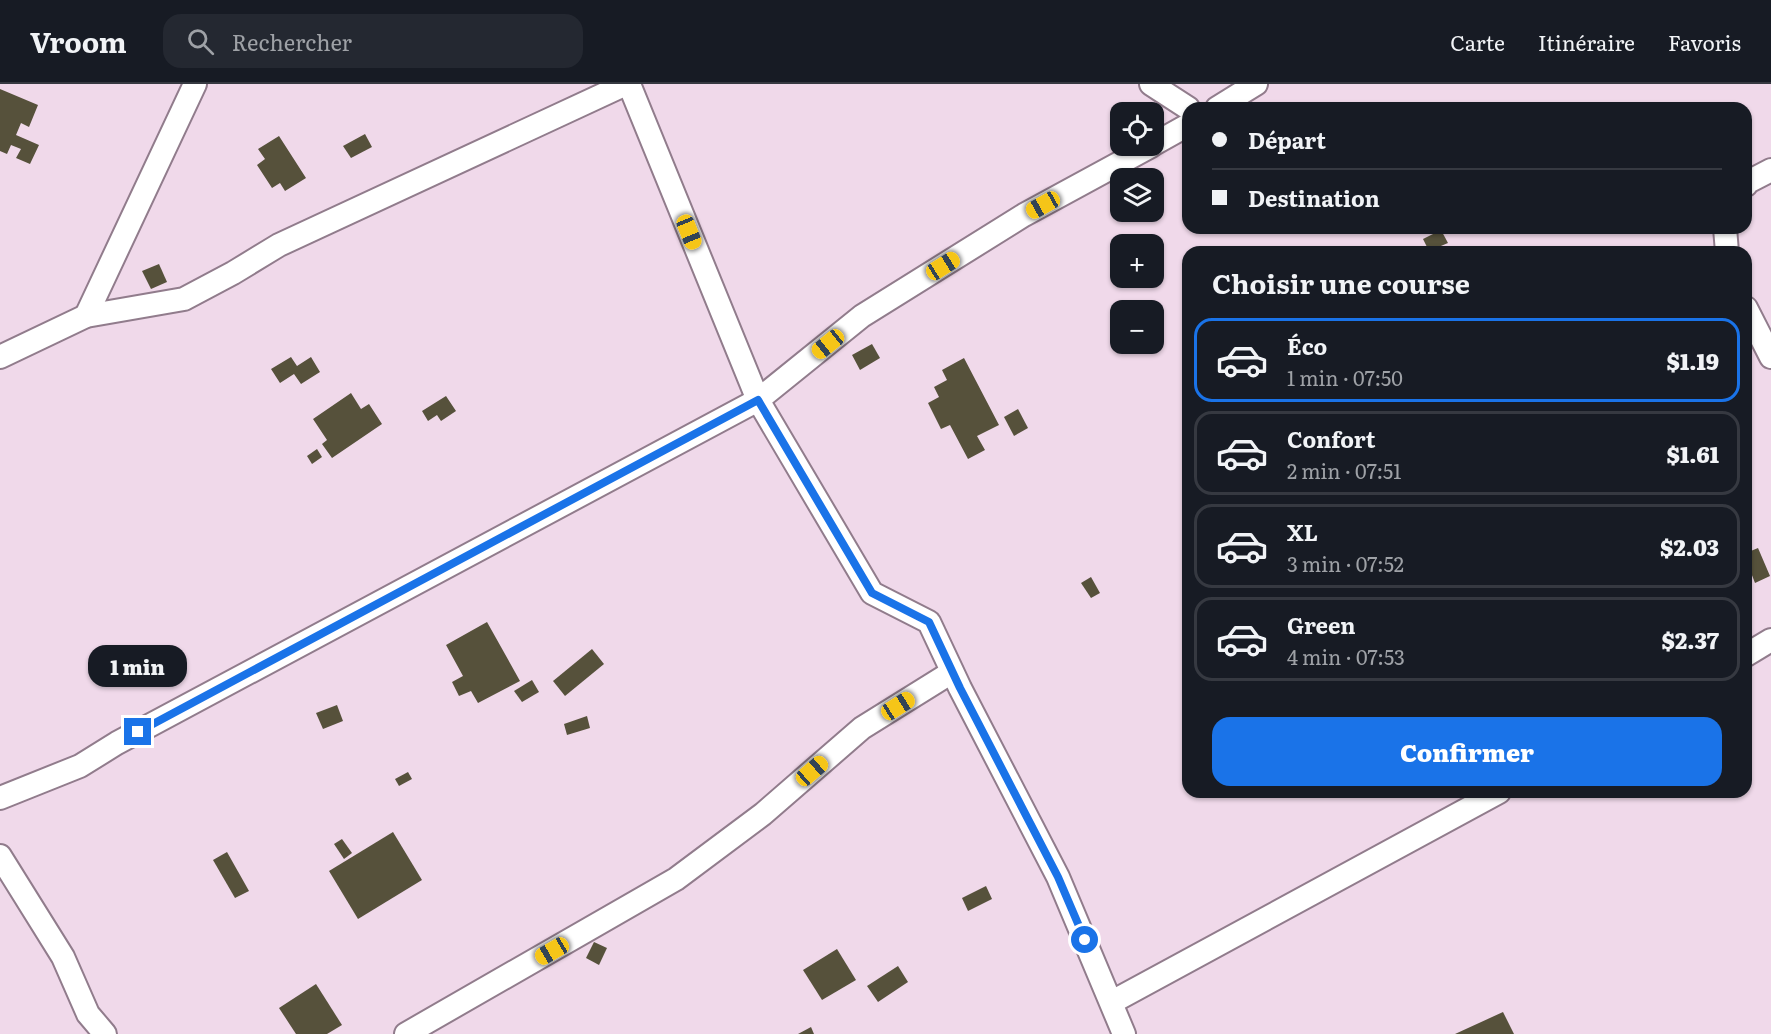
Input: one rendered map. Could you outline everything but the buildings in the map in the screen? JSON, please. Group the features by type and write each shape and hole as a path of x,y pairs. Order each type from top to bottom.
{"street":[{"path":"86,316 195,84"},
{"path":"0,357 86,316 184,299 233,273 279,244 628,84 758,400 872,593 929,622 952,672 1058,877 1124,1034"},
{"path":"1150,84 1182,104"},
{"path":"1227,102 1256,84"},
{"path":"1164,138 1182,128"},
{"path":"0,798 80,766 117,743 758,400 862,316 1024,216 1132,156"},
{"path":"1752,180 1771,170"},
{"path":"1752,320 1771,357"},
{"path":"1752,651 1771,640"},
{"path":"406,1034 676,879 763,814 862,728 952,672"},
{"path":"1112,1002 1488,798"},
{"path":"0,856 63,957 88,1014 105,1034"}],"route":[{"path":"138,732 758,400 872,593 929,622 960,688 1058,877 1085,940"}]}
